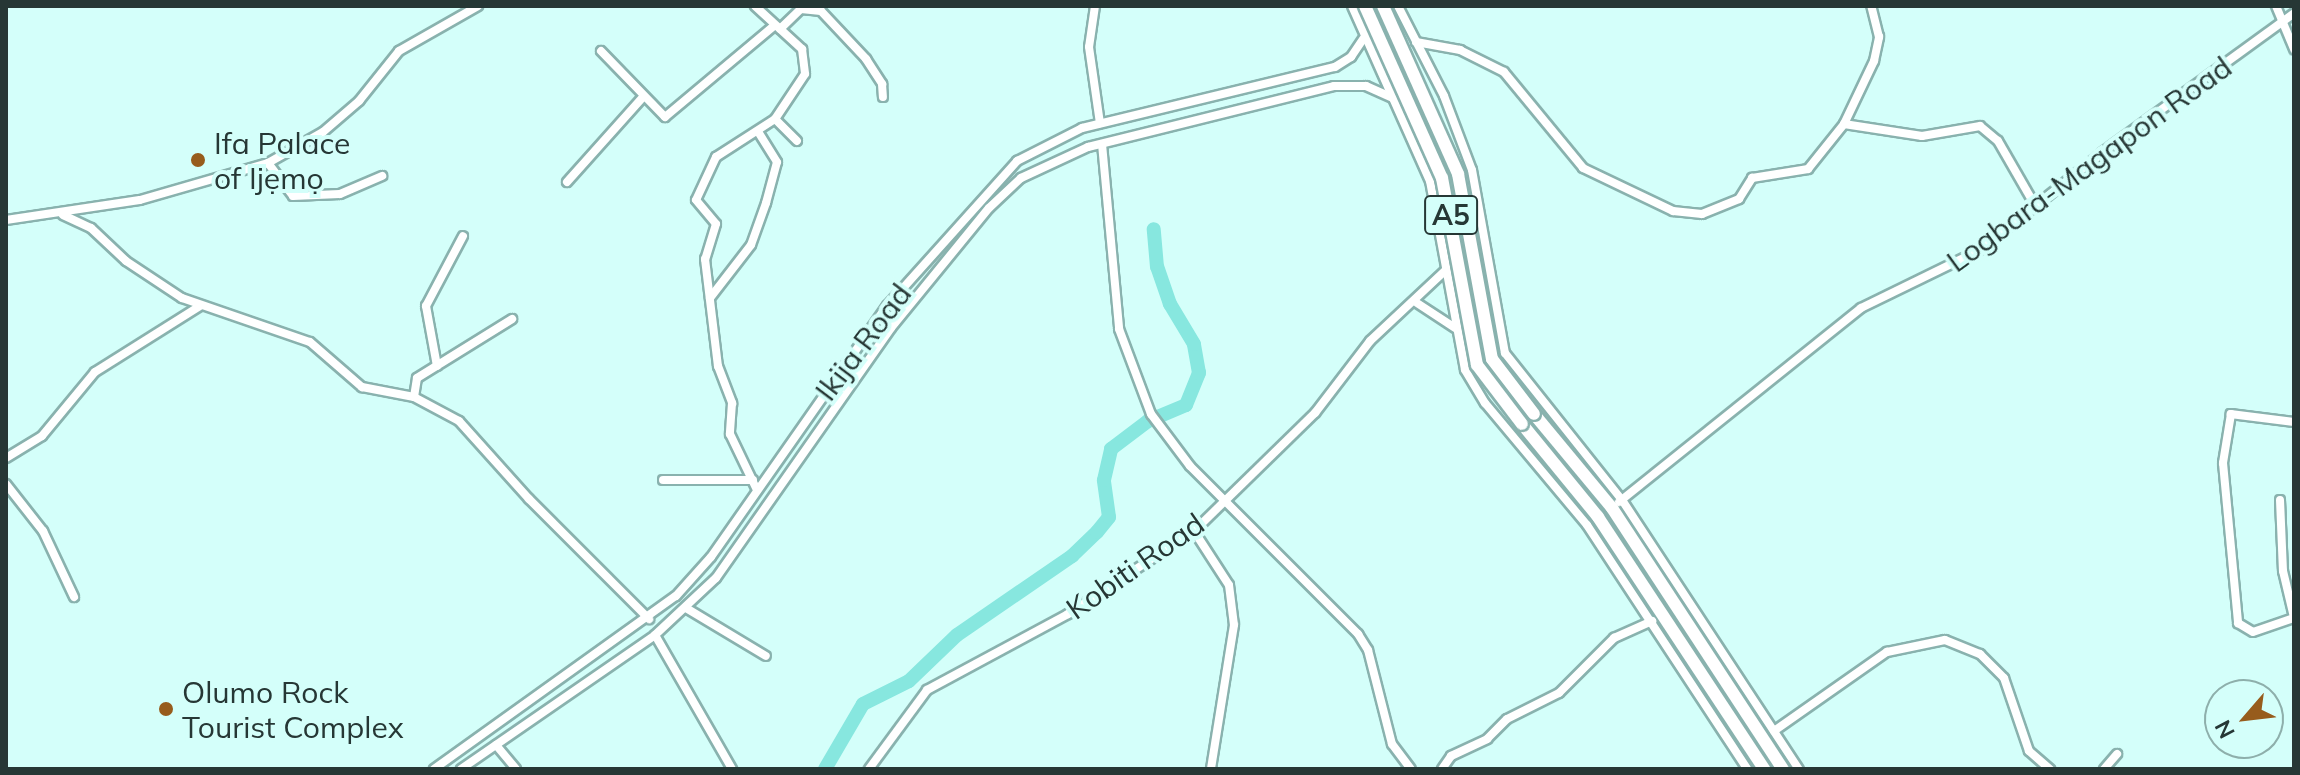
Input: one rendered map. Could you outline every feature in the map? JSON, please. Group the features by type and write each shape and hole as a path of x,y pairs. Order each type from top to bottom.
{"highway":[{"name":"A5","path":"1365,6 1442,178 1477,365 1598,517 1764,769"},
{"name":"A5","path":"1383,6 1458,174 1492,359 1534,414 1617,504 1783,769"},
{"path":"1587,525 1598,517"}],"street":[{"path":"6,220 63,215 140,200 268,163 303,147 347,111 399,51 478,6"},
{"path":"755,6 807,61 802,86 775,119 716,157 697,195 698,204 716,224 705,259 718,366 732,403 730,434 757,490"},
{"path":"1095,6 1089,47 1100,123"},
{"path":"1352,6 1363,39 1430,181 1455,328 1475,389 1587,525 1747,769"},
{"path":"1398,6 1455,123 1480,209 1505,353 1617,504 1799,769"},
{"path":"1416,42 1460,50 1504,72 1583,168 1688,215 1734,201 1752,178 1771,172 1803,173 1844,124 1874,61 1879,37 1871,6"},
{"path":"2276,6 2294,49"},
{"path":"601,51 642,98 665,117 801,9 821,11 866,59 882,84 883,97"},
{"name":"Logbara-Magapon Road","path":"1617,504 1861,308 1959,263 2036,207 2103,152 2294,13"},
{"name":"Ikija Road","path":"434,769 649,619 711,557 887,306 988,188 1036,149 1100,123 1335,67 1351,57 1363,39"},
{"name":"Ikija Road","path":"461,769 655,635 716,578 891,328 989,208 1041,166 1102,144 1334,86 1366,86 1391,97"},
{"path":"567,182 642,98"},
{"path":"775,119 797,141"},
{"path":"1413,141 1455,123"},
{"path":"1844,124 1902,133 1948,135 1980,126 1989,131 2036,207"},
{"path":"710,298 751,245 766,203 777,162 758,131"},
{"path":"1102,144 1119,329 1159,431 1358,634 1368,650 1392,744 1411,769"},
{"path":"268,163 293,196 340,194 382,176"},
{"path":"63,215 82,222 126,261 200,306 310,342 373,392 414,397 459,421 529,499 649,619"},
{"path":"437,366 426,306 463,236"},
{"name":"Kobiti Road","path":"869,769 927,690 1068,614 1194,531 1315,413 1380,331 1417,303 1446,270"},
{"path":"1417,303 1455,328"},
{"path":"6,458 42,436 95,372 200,306"},
{"path":"414,397 417,378 512,319"},
{"path":"2280,500 2283,571 2294,617 2253,632 2238,623 2223,463 2231,414 2294,422"},
{"path":"663,480 753,480"},
{"path":"6,484 43,531 74,597"},
{"path":"1194,531 1229,585 1234,625 1211,769"},
{"path":"686,608 766,656"},
{"path":"1442,769 1451,756 1487,739 1507,719 1559,693 1614,638 1623,639 1652,621"},
{"path":"655,635 732,769"},
{"path":"1774,731 1887,652 1945,640 1980,654 2004,678 2029,751 2050,769"},
{"path":"496,745 516,769"},
{"path":"2104,769 2117,754"}],"waterway":[{"path":"825,769 863,704 909,681 957,635 1072,556 1097,532 1109,517 1104,480 1111,449 1148,421 1186,405 1199,373 1194,344 1170,304 1157,267 1154,229"}],"place":[{"name":"Ifa Palace of Ijẹmọ","path":"198,160"},
{"name":"Olumo Rock Tourist Complex","path":"166,709"}]}
